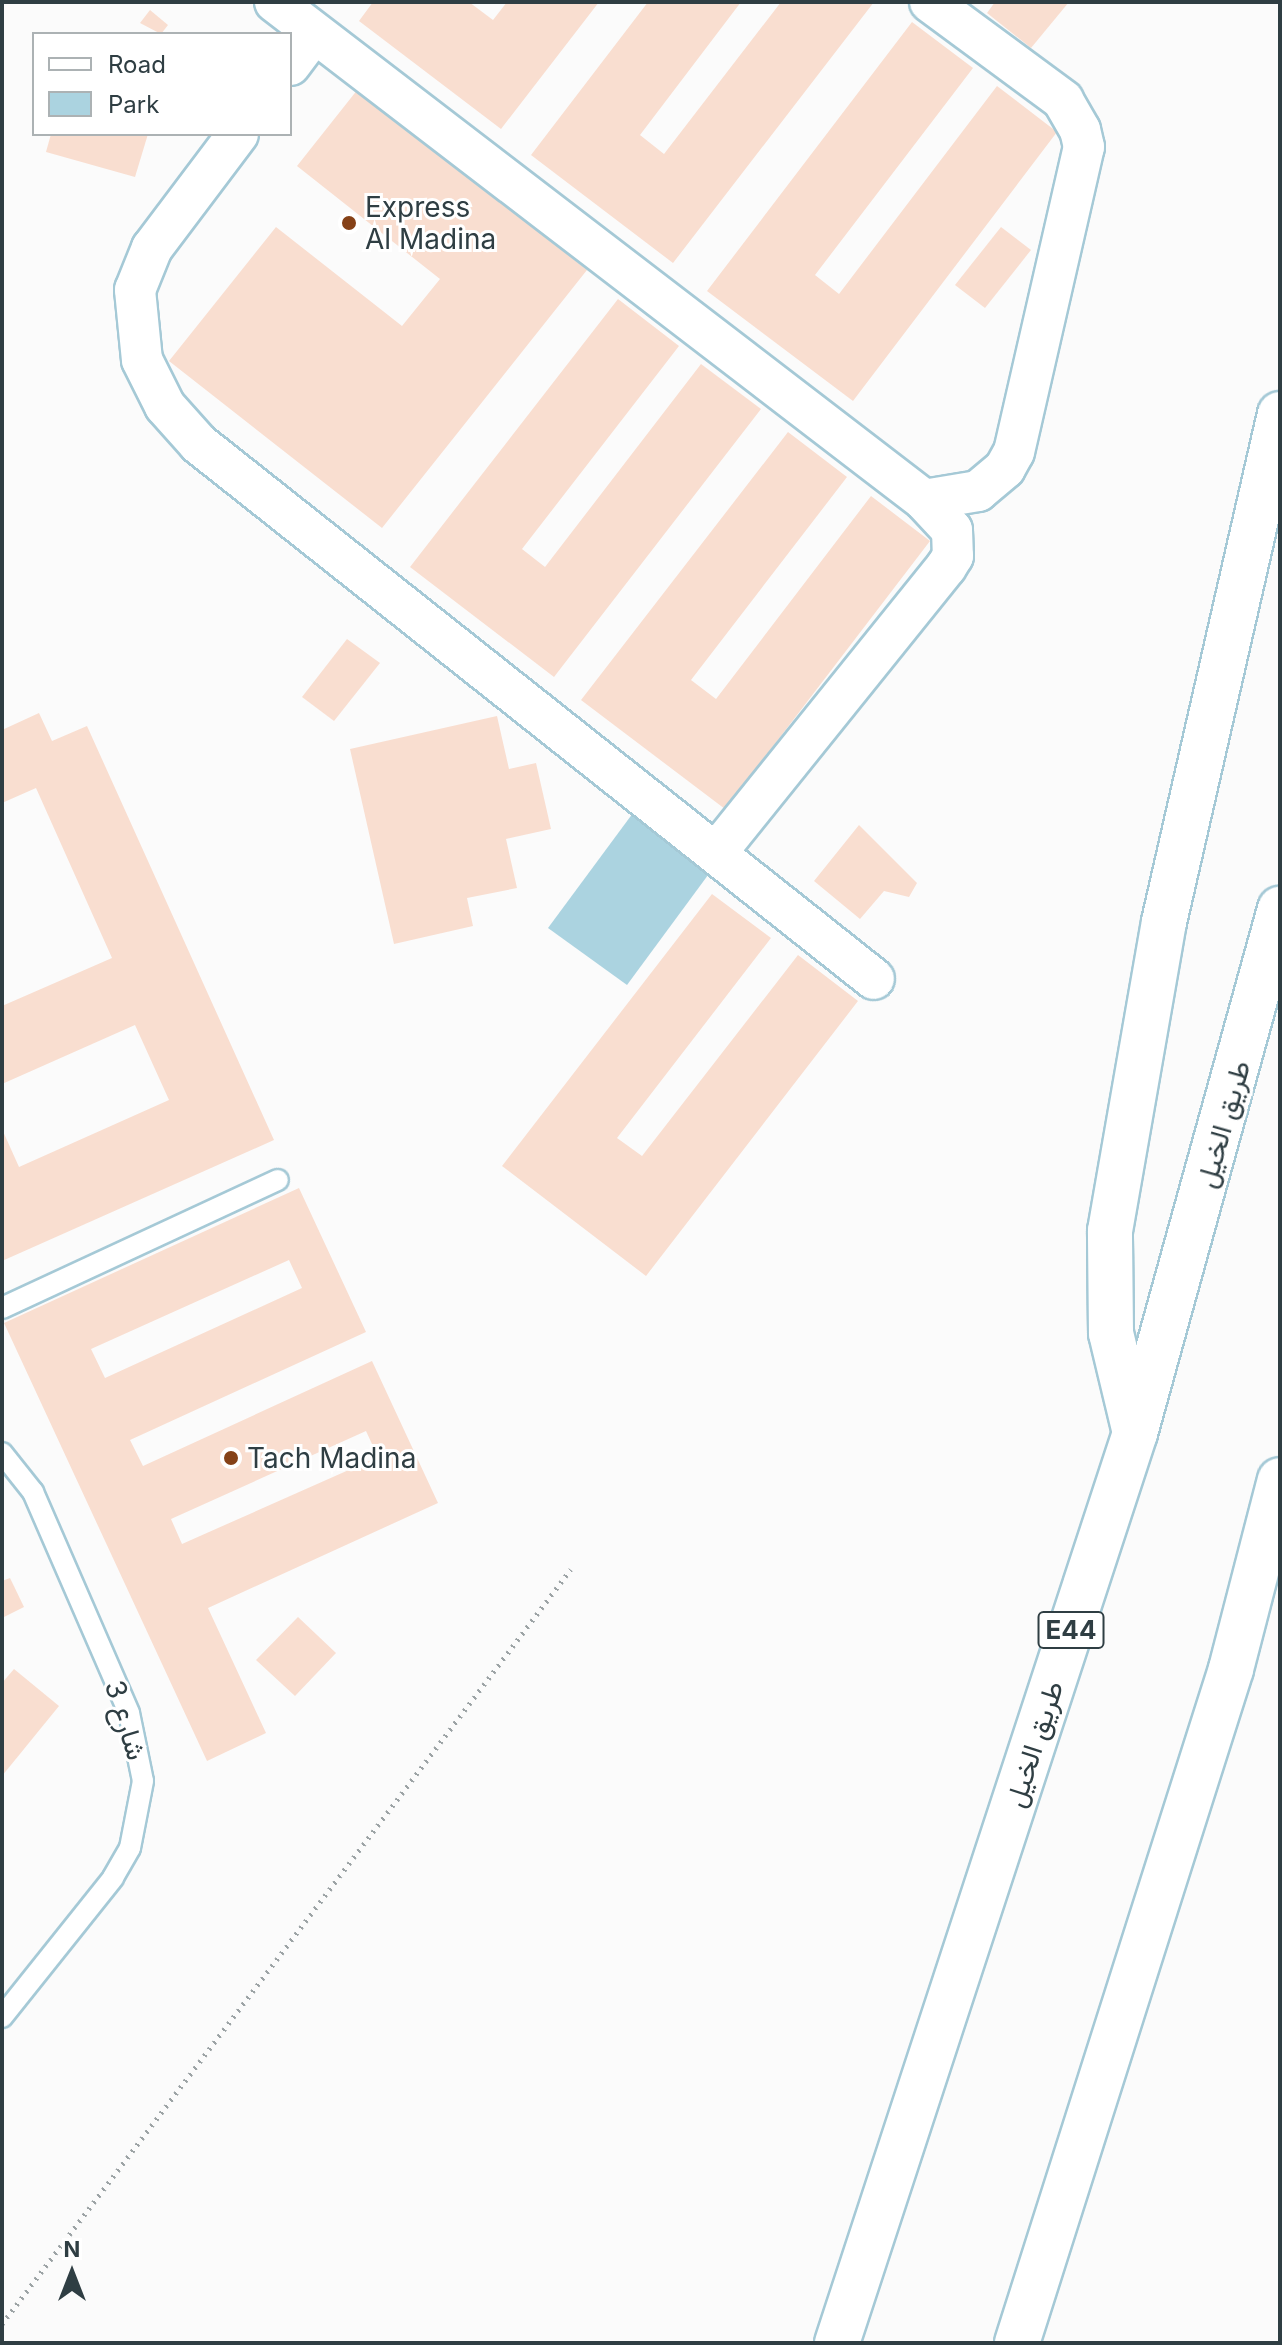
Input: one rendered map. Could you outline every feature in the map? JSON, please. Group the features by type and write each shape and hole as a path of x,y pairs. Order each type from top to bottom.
{"highway":[{"path":"1135,1433 1111,1333 1107,1283 1112,1217 1164,922 1280,414"},
{"name":"طريق الخيل","path":"837,2343 1135,1433 1280,909"},
{"path":"1017,2343 1231,1669 1280,1480"}],"street":[{"path":"275,2 924,500 952,530 953,556 718,851"},
{"path":"924,500 978,491 993,482 1014,452 1084,147 1073,114 1063,100 930,2"},
{"path":"292,62 314,33"},
{"path":"236,136 152,248 135,290 142,360 165,406 199,444 718,851 874,979"}],"lane":[{"path":"2,1308 278,1180"},
{"name":"شارع 3","path":"2,1453 33,1492 129,1713 143,1781 133,1837 113,1878 2,2017"}],"path":[{"path":"2,2324 571,1569"}],"green space":[{"path":"633,813 711,871 627,985 548,928"}],"building":[{"path":"373,2 469,2 493,20 507,2 599,2 501,129 359,21"},
{"path":"648,2 741,2 640,135 664,154 781,2 874,2 673,263 531,155"},
{"path":"995,2 1069,2 1031,48 987,13"},
{"path":"150,10 168,25 163,32 157,32 140,23"},
{"path":"912,22 973,68 815,275 839,294 997,86 1057,132 853,401 707,291"},
{"path":"358,89 587,270 382,528 169,361 276,227 402,326 440,279 297,166"},
{"path":"50,136 147,136 135,177 46,152"},
{"path":"1001,227 1031,250 985,308 955,285"},
{"path":"618,299 679,346 522,549 545,567 701,364 761,409 554,677 410,567"},
{"path":"788,432 847,477 691,680 716,699 871,496 930,541 725,809 581,700"},
{"path":"347,639 380,663 334,721 302,697"},
{"path":"39,713 52,741 87,726 274,1140 2,1261 2,1129 19,1167 169,1100 135,1025 2,1084 2,1006 112,958 36,788 2,803 2,730"},
{"path":"497,716 509,769 536,763 551,829 506,839 517,888 467,898 473,926 394,944 350,749"},
{"path":"859,825 917,883 909,897 884,891 860,919 814,881"},
{"path":"712,894 771,938 617,1138 642,1156 798,955 858,1001 646,1276 502,1166"},
{"path":"299,1188 366,1332 130,1440 143,1466 372,1361 438,1503 208,1608 266,1733 207,1761 4,1323","holes":["289,1260 302,1288 105,1378 91,1349","366,1431 378,1457 182,1544 171,1519"]},
{"path":"10,1578 24,1607 2,1618 2,1581"},
{"path":"298,1617 336,1653 295,1696 256,1660"},
{"path":"14,1669 59,1706 2,1776 2,1683"}],"place":[{"name":"Express Al Madina","path":"349,223"},
{"name":"Tach Madina","path":"231,1458"}]}
